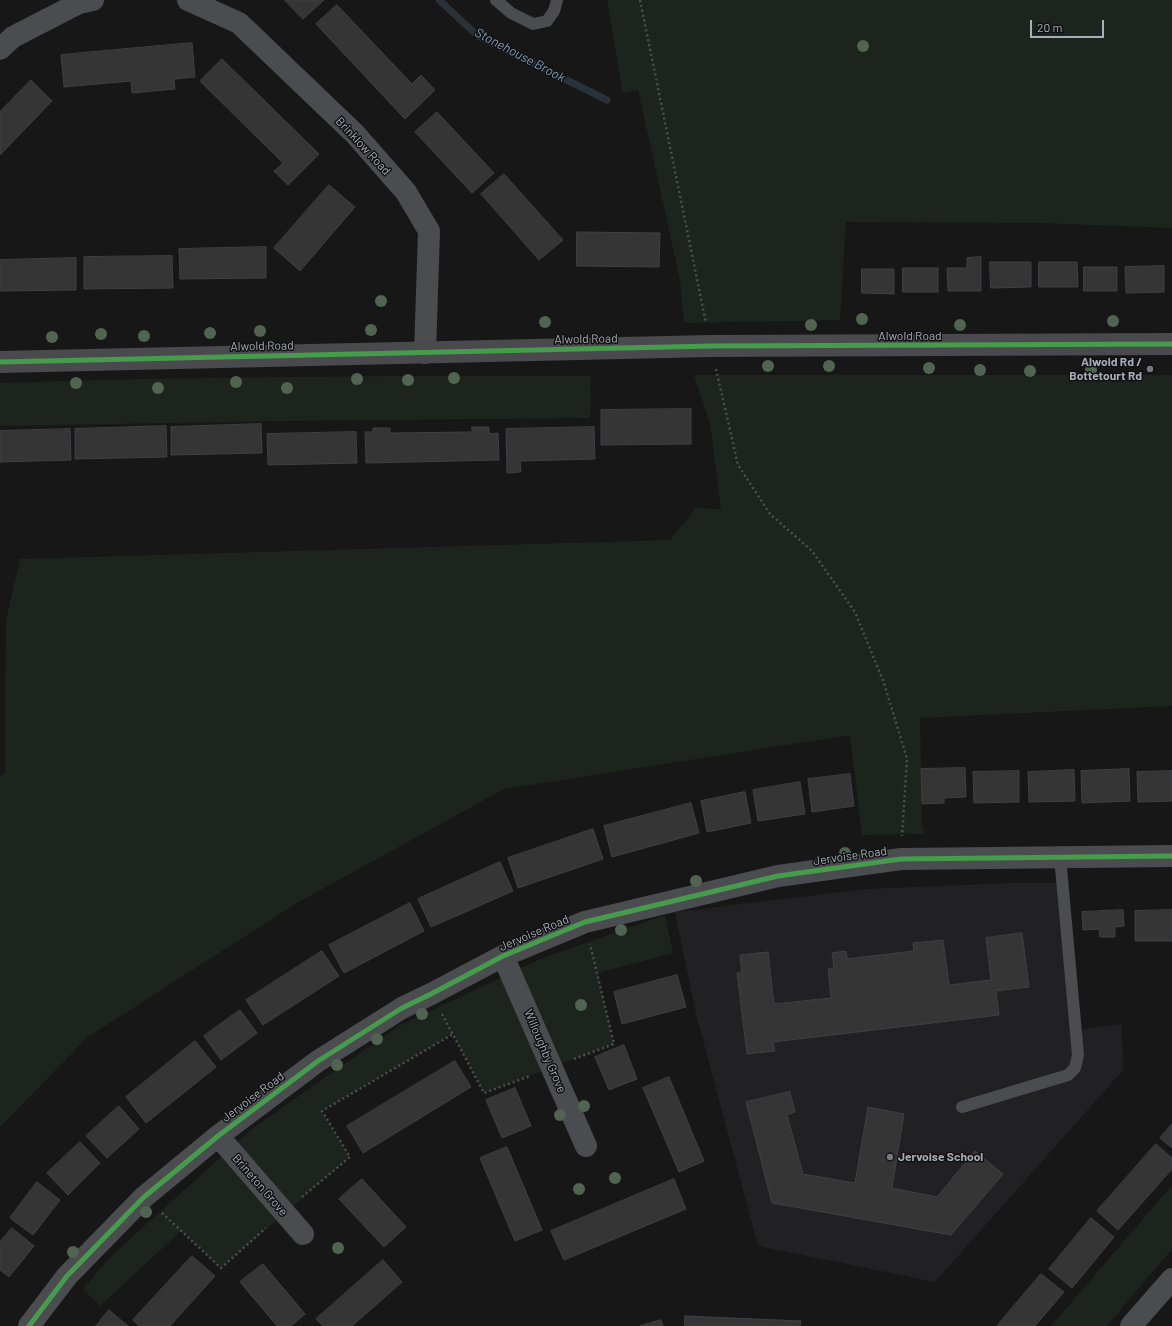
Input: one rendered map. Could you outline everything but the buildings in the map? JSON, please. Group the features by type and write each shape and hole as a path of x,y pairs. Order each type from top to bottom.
{"street":[{"path":"0,49 13,37 79,3 93,0"},
{"name":"Brinklow Road","path":"188,0 239,23 355,134 406,192 429,231 425,353"},
{"name":"Alwold Road","path":"0,362 711,346 1172,344"},
{"name":"Jervoise Road","path":"29,1326 67,1276 144,1197 218,1136 318,1061 402,1008 503,956 585,922 778,876 901,859 1172,856"},
{"name":"Willoughby Grove","path":"503,956 586,1146"},
{"name":"Brineton Grove","path":"218,1136 303,1234"},
{"path":"1131,1326 1172,1279"}],"lane":[{"path":"496,0 511,13 533,24 547,20 554,10 557,0"},
{"path":"962,1107 1068,1075 1075,1068 1078,1055 1060,857"}],"path":[{"path":"640,0 711,346 738,465 770,514 812,551 855,612 884,682 907,759 901,859"},
{"path":"144,1197 221,1268 350,1156 322,1111 453,1034"}],"shaded area":[{"path":"607,0 1172,0 1172,228 1042,223 846,222 840,320 684,323 680,280 638,90 623,93"},
{"path":"694,375 1172,375 1172,706 920,718 922,826 925,834 862,835 850,735 504,789 297,903 88,1037 0,1127 0,776 5,773 6,620 20,559 670,540 696,508 721,509 710,423"},
{"path":"369,376 591,376 590,418 280,421 0,426 0,383"},
{"name":"Jervoise School","path":"1013,883 1066,883 1079,1030 1121,1024 1124,1069 935,1282 758,1246 696,1014 675,912 866,889"},
{"path":"665,915 673,953 598,973 614,1044 484,1093 453,1034 322,1111 350,1157 221,1268 181,1231 100,1306 83,1289 109,1258 253,1128 399,1026 540,959"},
{"path":"1172,1185 1172,1249 1107,1326 1051,1326"}],"waterway":[{"name":"Stonehouse Brook","path":"439,0 478,36 607,100"}],"cycle path":[{"path":"0,362 711,346 1172,344"},
{"path":"29,1326 67,1276 144,1197 218,1136 318,1061 402,1008 503,956 585,922 778,876 901,859 1172,856"}],"place":[{"name":"Alwold Rd / Bottetourt Rd","path":"1150,369"},
{"name":"Jervoise School","path":"890,1157"}]}
